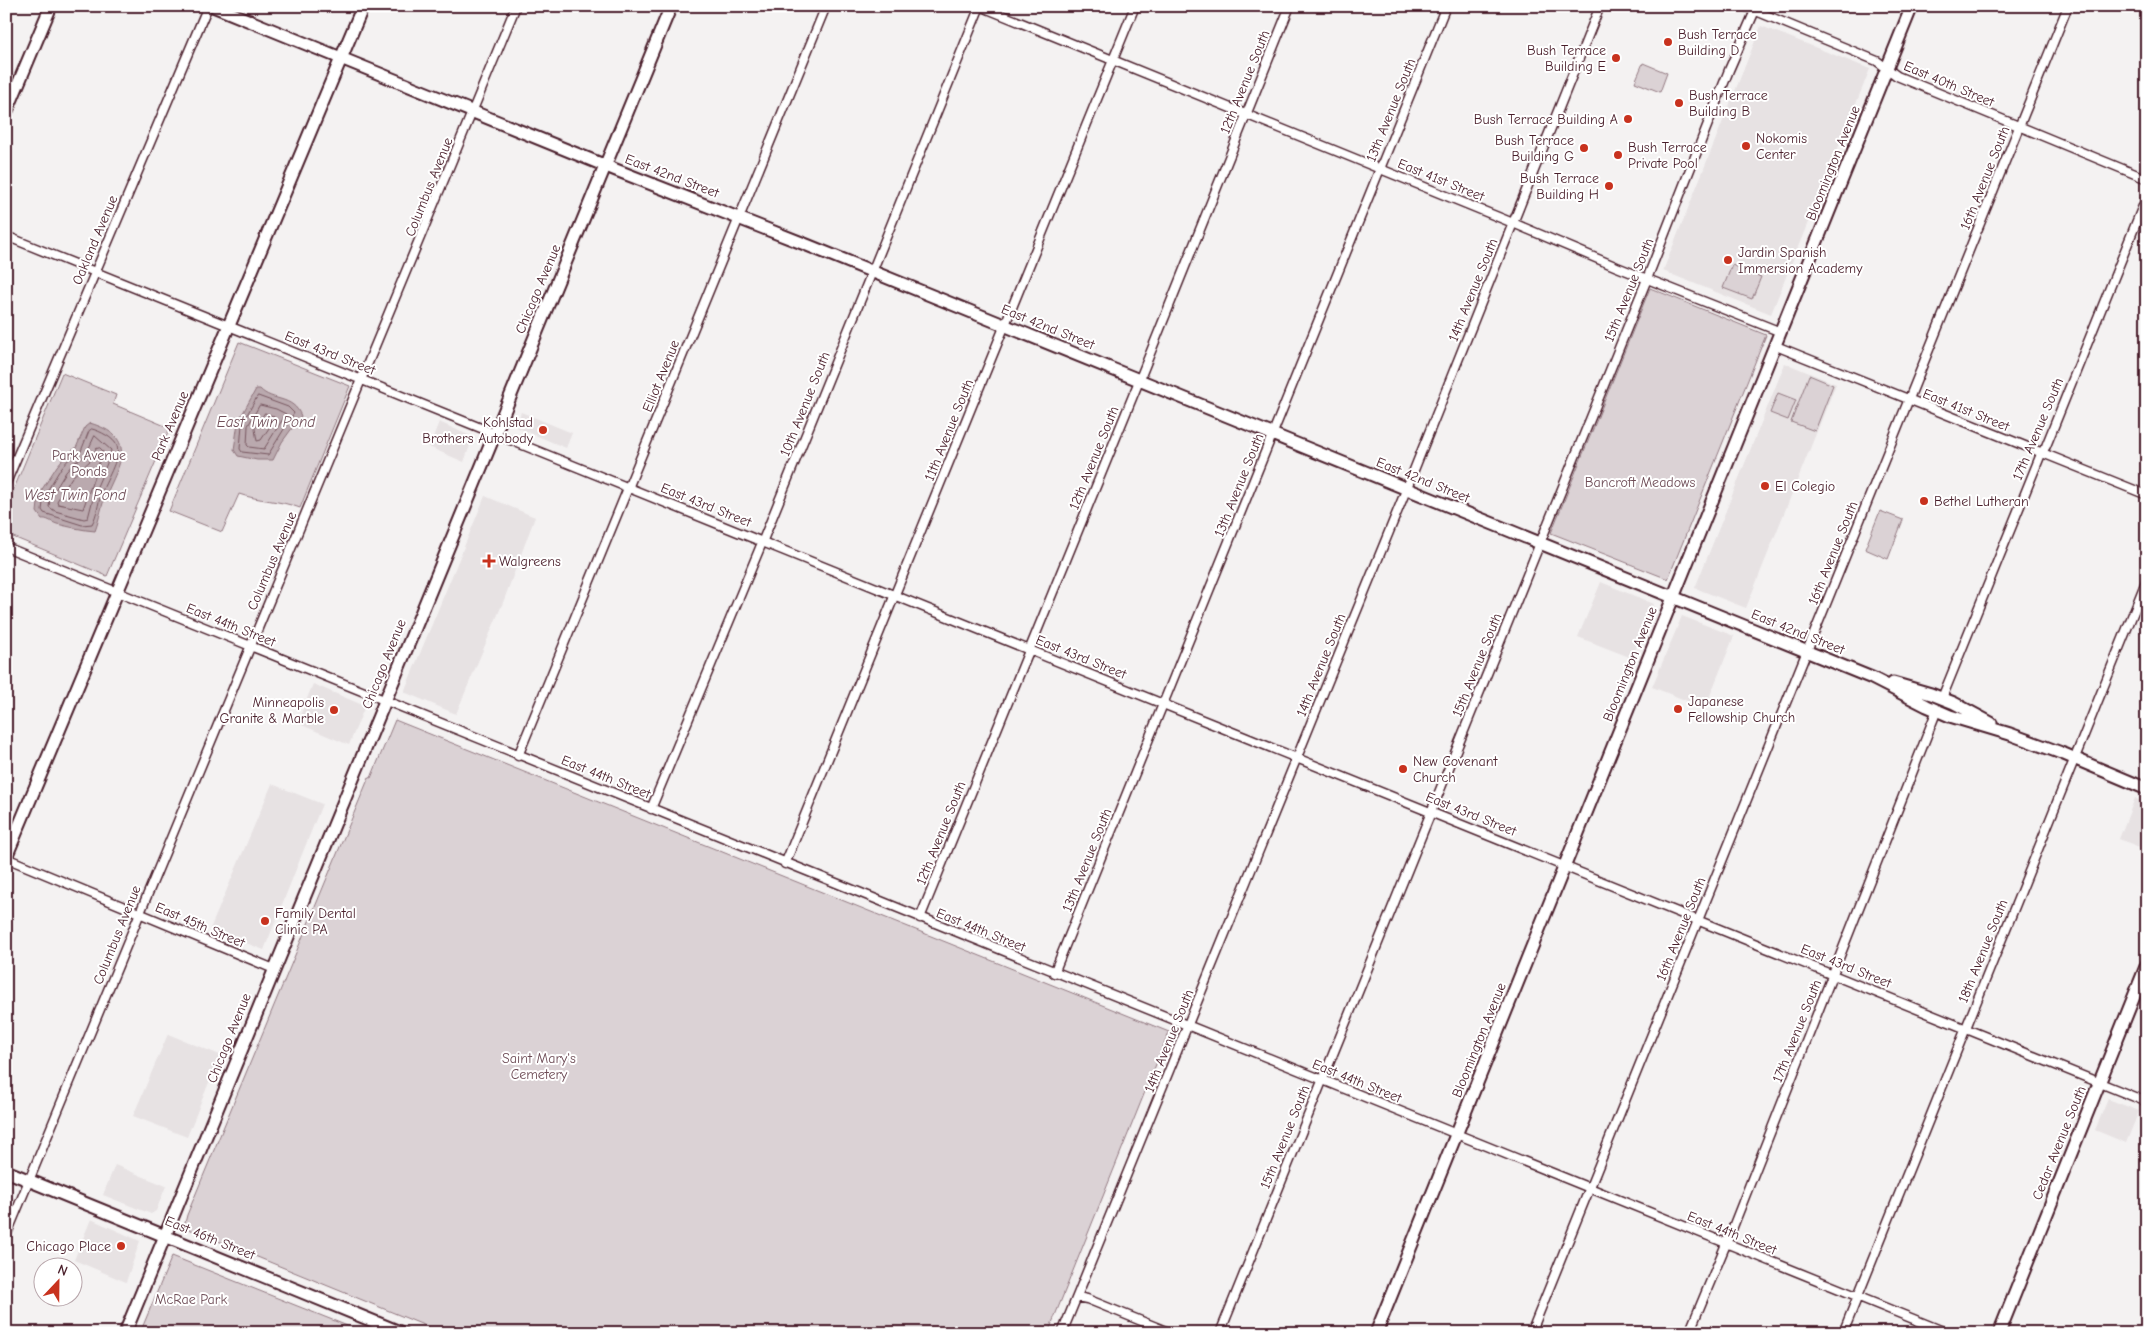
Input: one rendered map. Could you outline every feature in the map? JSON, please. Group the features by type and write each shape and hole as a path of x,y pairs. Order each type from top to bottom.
{"street":[{"path":"6,113 51,6"},
{"name":"Oakland Avenue","path":"6,483 208,6"},
{"name":"East 42nd Street","path":"213,6 1806,651 1872,678 1937,710 2010,734 2147,789"},
{"name":"Park Avenue","path":"6,858 363,6"},
{"name":"Columbus Avenue","path":"6,1236 250,646 363,380 516,6"},
{"name":"Chicago Avenue","path":"125,1333 671,6"},
{"name":"Elliot Avenue","path":"518,756 826,6"},
{"name":"East 41st Street","path":"980,6 1113,62 1781,332"},
{"name":"10th Avenue South","path":"651,809 763,541 980,6"},
{"name":"11th Avenue South","path":"786,864 1135,6"},
{"name":"12th Avenue South","path":"920,918 1290,6"},
{"name":"13th Avenue South","path":"1054,973 1446,6"},
{"name":"14th Avenue South","path":"1062,1333 1406,490 1600,6"},
{"name":"East 40th Street","path":"1744,6 1756,8 1877,61 1897,76 2147,179"},
{"name":"Bloomington Avenue","path":"1376,1333 1912,6"},
{"name":"16th Avenue South","path":"1531,1333 2068,6"},
{"name":"15th Avenue South","path":"1220,1333 1756,8"},
{"name":"17th Avenue South","path":"1942,698 2147,196"},
{"name":"East 43rd Street","path":"6,236 2147,1102"},
{"name":"East 41st Street","path":"1776,346 2147,495"},
{"name":"East 44th Street","path":"6,548 1948,1333"},
{"name":"18th Avenue South","path":"1843,1333 2033,859 2076,759 2147,578"},
{"name":"East 42nd Street","path":"1872,678 1942,698 2010,734"},
{"name":"17th Avenue South","path":"1689,1333 1937,710"},
{"name":"East 45th Street","path":"6,858 274,969"},
{"name":"Cedar Avenue South","path":"1999,1333 2147,964"},
{"name":"East 46th Street","path":"6,1171 402,1333"},
{"path":"1077,1297 1087,1299 1171,1333"}],"shaded area":[{"path":"1761,26 1870,69 1771,314 1663,271"},
{"name":"El Colegio","path":"1785,363 1836,384 1746,608 1695,588"},
{"name":"Kohlstad Brothers Autobody","path":"521,412 572,433 566,448 516,427"},
{"path":"439,422 473,437 464,462 429,447"},
{"path":"485,496 535,517 504,600 456,714 404,692"},
{"path":"1601,582 1654,604 1632,658 1578,637"},
{"path":"1682,616 1734,636 1705,708 1652,687"},
{"path":"313,684 365,706 349,745 297,723"},
{"path":"272,784 322,804 264,950 210,929"},
{"path":"2135,798 2147,805 2147,850 2119,839"},
{"path":"168,1034 220,1055 187,1137 133,1116"},
{"path":"2108,1099 2139,1111 2126,1143 2095,1130"},
{"path":"115,1165 166,1186 156,1211 151,1214 103,1195"},
{"path":"91,1219 140,1241 126,1282 82,1263 82,1256 76,1256"}],"green space":[{"path":"1643,63 1667,73 1660,92 1635,82"},
{"path":"1732,265 1761,277 1752,299 1723,288"},
{"name":"Bancroft Meadows","path":"1650,288 1766,335 1668,579 1551,533"},
{"path":"239,342 350,386 300,508 285,503 239,494 222,532 169,511"},
{"name":"Park Avenue Ponds","path":"62,373 116,395 113,404 170,428 107,576 6,534 6,508"},
{"path":"1809,375 1833,385 1815,431 1791,422"},
{"path":"1778,393 1796,400 1788,420 1770,413"},
{"path":"1880,511 1903,520 1888,559 1865,549"},
{"name":"Saint Mary's Cemetery","path":"395,720 1169,1032 1048,1333 443,1333 184,1227 187,1215 369,777 371,778"},
{"name":"McRae Park","path":"172,1256 365,1333 140,1333"}],"water":[{"name":"East Twin Pond","path":"256,389 260,389 270,396 293,405 301,416 282,442 273,460 257,460 238,456 234,450 238,422"},
{"name":"West Twin Pond","path":"90,423 114,435 120,443 121,451 117,470 105,498 95,531 57,524 42,519 37,512 39,494 57,466 67,454 76,448 85,427"}],"place":[{"name":"Bush Terrace Building D","path":"1668,42"},
{"name":"Bush Terrace Building E","path":"1616,58"},
{"name":"Bush Terrace Building B","path":"1679,103"},
{"name":"Bush Terrace Building A","path":"1628,119"},
{"name":"Nokomis Center","path":"1746,146"},
{"name":"Bush Terrace Building G","path":"1584,148"},
{"name":"Bush Terrace Private Pool","path":"1618,155"},
{"name":"Bush Terrace Building H","path":"1609,186"},
{"name":"Jardin Spanish Immersion Academy","path":"1728,260"},
{"name":"Kohlstad Brothers Autobody","path":"543,430"},
{"name":"El Colegio","path":"1765,486"},
{"name":"Bethel Lutheran","path":"1924,501"},
{"name":"Walgreens","path":"489,561"},
{"name":"Japanese Fellowship Church","path":"1678,709"},
{"name":"Minneapolis Granite & Marble","path":"334,710"},
{"name":"New Covenant Church","path":"1403,769"},
{"name":"Family Dental Clinic PA","path":"265,921"},
{"name":"Chicago Place","path":"121,1246"}]}
